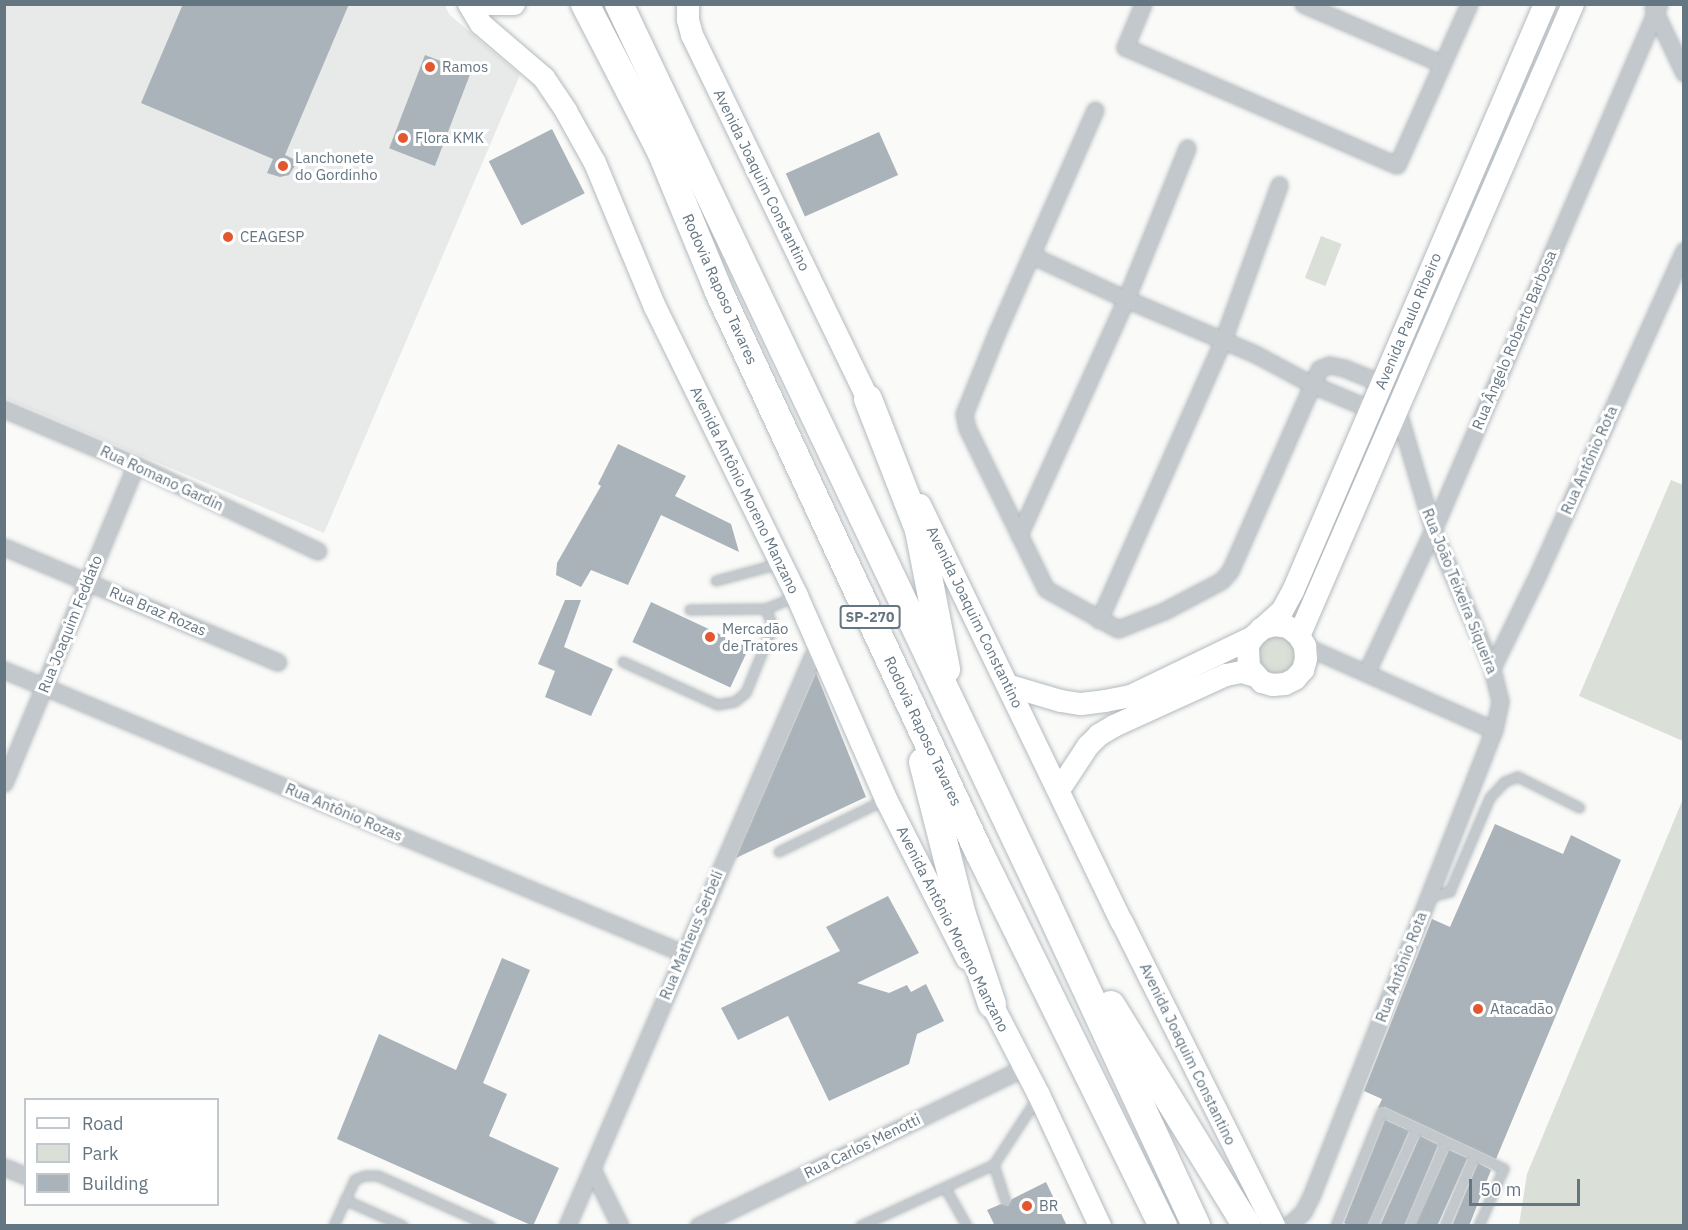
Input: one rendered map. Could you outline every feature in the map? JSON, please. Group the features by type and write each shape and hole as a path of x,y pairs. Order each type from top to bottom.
{"highway":[{"name":"Rodovia Raposo Tavares","path":"585,4 661,151 719,292 979,852 1163,1226"},
{"name":"Rodovia Raposo Tavares","path":"619,4 1045,900 1196,1226"},
{"path":"868,399 919,530 952,704"},
{"path":"849,573 921,753 962,915 992,1004"},
{"path":"1045,900 1247,1226"}],"street":[{"name":"Avenida Antônio Moreno Manzano","path":"470,4 481,24 544,78 566,111 595,163 656,307 727,448 797,596 886,799 960,947 1025,1067 1100,1226"},
{"path":"490,4 514,4"},
{"name":"Avenida Joaquim Constantino","path":"688,4 688,20 692,34 868,399 1274,1226"},
{"path":"1143,4 1125,47 1397,165 1469,4"},
{"path":"1303,4 1442,64"},
{"name":"Avenida Paulo Ribeiro","path":"1010,686 1061,701 1081,704 1131,696 1257,633 1282,611 1293,591 1545,4"},
{"path":"1059,790 1088,746 1099,735 1114,726 1226,675 1242,672 1273,685 1285,684 1295,679 1303,670 1306,659 1302,641 1573,4"},
{"path":"1655,8 1683,73"},
{"name":"Rua Ângelo Roberto Barbosa","path":"1366,673 1433,530 1655,8"},
{"path":"1095,110 964,414 967,428 1043,586 1118,629 1164,611 1225,578 1319,369 1329,365 1381,383"},
{"path":"1019,534 1126,299 1187,148"},
{"path":"1099,620 1223,340 1279,185"},
{"name":"Rua Antônio Rota","path":"1492,668 1542,564 1683,250"},
{"path":"1031,255 1257,355 1313,385 1370,409"},
{"name":"Rua Romano Gardin","path":"4,409 136,465 318,551"},
{"name":"Rua João Teixeira Siqueira","path":"1398,412 1433,530 1492,668 1500,701"},
{"name":"Rua Joaquim Feddato","path":"4,783 136,465"},
{"name":"Rua Braz Rozas","path":"4,547 278,662"},
{"path":"1255,676 1246,657 1257,633 1274,625 1288,627 1302,641 1366,673 1494,730"},
{"name":"Rua Matheus Serbeli","path":"567,1226 812,657 821,650"},
{"name":"Rua Antônio Rozas","path":"4,670 683,954"},
{"name":"Rua Antônio Rota","path":"1287,1226 1303,1212 1312,1194 1494,730 1500,701"},
{"name":"Rua Carlos Menotti","path":"698,1226 1025,1067"},
{"path":"4,1167 24,1175"},
{"path":"592,1168 620,1226"}],"lane":[{"path":"716,581 781,564"},
{"path":"690,610 766,609 797,596"},
{"path":"622,662 718,705 735,702 746,693 773,627 766,609"},
{"path":"1428,898 1450,892 1490,798 1505,782 1518,777 1580,808"},
{"path":"779,852 886,799"},
{"path":"861,1226 994,1166 1039,1095"},
{"path":"1336,1226 1382,1112 1504,1169 1479,1226"},
{"path":"1373,1226 1417,1128"},
{"path":"1410,1226 1446,1142"},
{"path":"1445,1226 1475,1155"},
{"path":"994,1166 1006,1201"},
{"path":"334,1226 355,1180 365,1176 378,1176 490,1226"},
{"path":"946,1189 967,1226"},
{"path":"345,1200 403,1226"}],"shaded area":[{"name":"CEAGESP","path":"4,5 445,5 449,14 520,75 324,533 5,398"}],"green space":[{"path":"1321,236 1342,244 1325,286 1305,278"},
{"path":"1671,480 1683,485 1683,741 1579,696"},
{"path":"1276,636 1290,641 1295,655 1290,669 1276,674 1262,669 1257,655 1262,641"},
{"path":"1683,799 1683,1225 1519,1225 1527,1174"}],"building":[{"path":"183,4 349,4 285,155 298,161 289,175 280,177 267,173 273,159 141,103"},
{"path":"425,55 471,73 435,166 389,148"},
{"path":"552,129 585,193 521,225 489,161"},
{"path":"879,132 898,175 805,216 786,173"},
{"path":"618,444 686,476 675,496 731,524 739,552 661,515 628,585 591,570 581,587 556,575 557,563 601,486 598,484"},
{"path":"565,600 581,600 564,647 613,669 591,716 545,697 555,671 538,664"},
{"path":"651,602 749,648 730,688 632,642"},
{"path":"816,673 866,797 736,858"},
{"name":"Atacadão","path":"1495,824 1563,854 1571,835 1621,860 1496,1159 1385,1107 1378,1108 1382,1099 1364,1091 1432,919 1450,927"},
{"path":"888,896 919,953 857,983 889,993 907,985 911,992 926,984 944,1021 917,1034 909,1064 829,1101 788,1016 738,1040 721,1008 840,951 826,927"},
{"path":"502,958 530,970 483,1083 507,1094 489,1136 559,1168 533,1226 337,1139 379,1034 456,1070"},
{"path":"1385,1120 1409,1131 1367,1226 1350,1226 1344,1223"},
{"path":"1420,1136 1438,1145 1404,1226 1380,1226"},
{"path":"1449,1150 1467,1158 1437,1226 1416,1225"},
{"path":"1478,1163 1491,1170 1469,1226 1452,1226"},
{"name":"BR","path":"1046,1182 1067,1226 995,1226 987,1210 1001,1204 1008,1206 1012,1199"}],"place":[{"name":"Ramos","path":"430,67"},
{"name":"Flora KMK","path":"403,138"},
{"name":"Lanchonete do Gordinho","path":"283,166"},
{"name":"CEAGESP","path":"228,237"},
{"name":"Mercadão de Tratores","path":"710,637"},
{"name":"Atacadão","path":"1478,1009"},
{"name":"BR","path":"1027,1206"}]}
